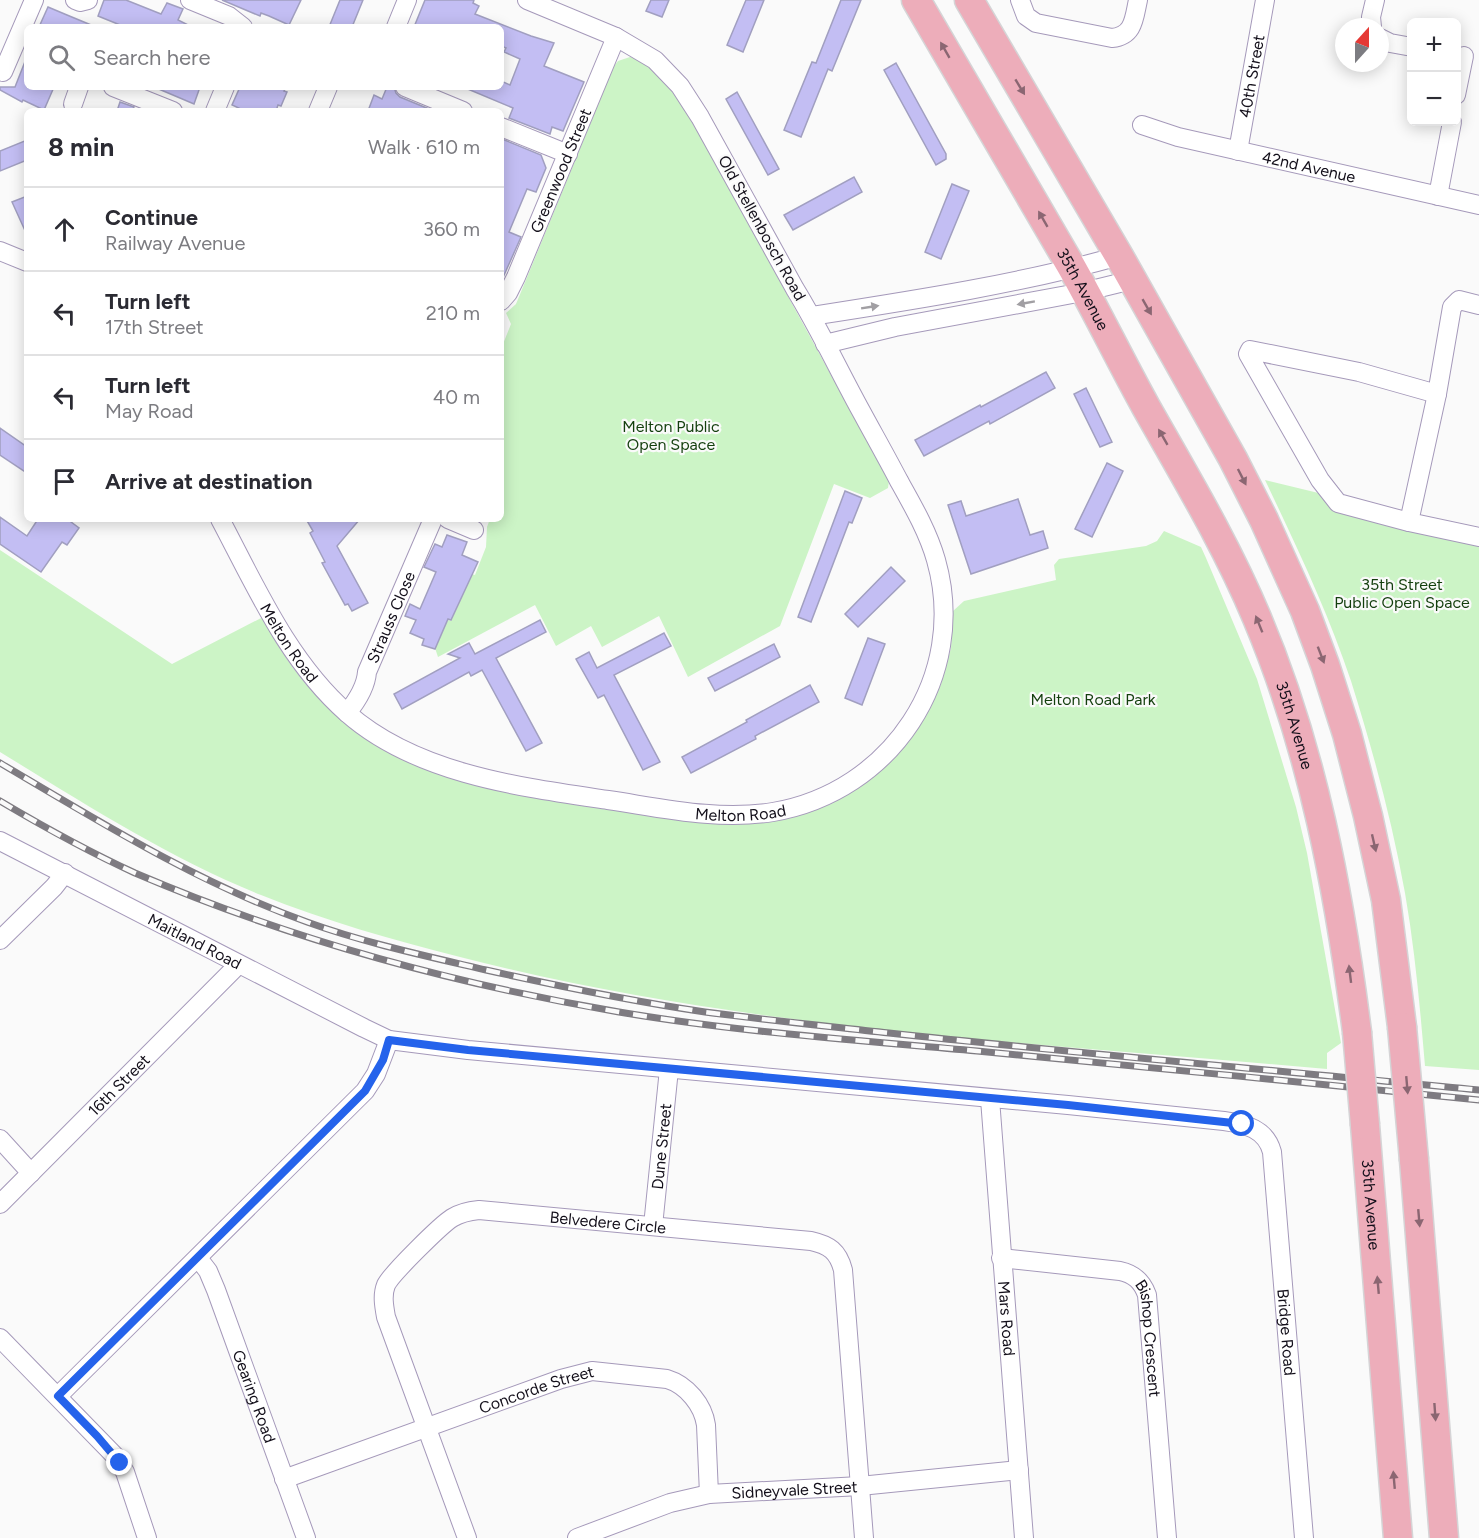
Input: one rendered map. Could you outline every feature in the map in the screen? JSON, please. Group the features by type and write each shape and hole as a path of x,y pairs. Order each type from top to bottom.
{"main road":[{"name":"35th Avenue","path":"916,0 1078,281 1230,557 1258,619 1282,684 1316,795 1340,904 1357,1032 1398,1538"},
{"path":"969,0 1126,268 1233,459 1264,520 1305,611 1325,665 1358,775 1380,866 1393,948 1414,1160 1444,1538"}],"street":[{"path":"3,72 33,0"},
{"path":"75,0 80,2 88,0"},
{"path":"190,0 229,16 239,24"},
{"path":"397,24 407,0"},
{"name":"Old Stellenbosch Road","path":"527,0 616,37 655,60 680,86 812,316 934,296 1078,281 1126,268"},
{"path":"1020,0 1026,16 1036,23 1112,38 1119,38 1129,31 1134,21 1138,0"},
{"name":"40th Street","path":"1238,151 1265,0"},
{"path":"1371,18 1375,0"},
{"name":"Greenwood Street","path":"504,298 516,277 616,37"},
{"path":"1389,42 1407,46"},
{"path":"1461,76 1466,57"},
{"path":"120,90 165,108"},
{"path":"216,108 224,90"},
{"path":"319,108 327,90"},
{"path":"412,90 453,108"},
{"name":"42nd Avenue","path":"1142,125 1178,137 1479,205"},
{"path":"1438,196 1451,126"},
{"path":"504,128 568,154"},
{"path":"0,250 24,261"},
{"name":"Old Stellenbosch Road","path":"825,344 1126,268"},
{"path":"1409,522 1437,394 1452,307 1459,300 1479,305"},
{"name":"Melton Road","path":"222,522 290,646 313,677 347,713 397,747 416,756 508,784 675,811 741,815 774,812 821,798 864,774 900,738 920,707 940,652 943,632 943,597 936,560 926,532 812,316"},
{"path":"1437,394 1359,372 1250,350 1248,354 1320,480 1338,503 1409,522 1479,537"},
{"name":"Strauss Close","path":"347,713 355,704 367,678 367,672 432,522"},
{"path":"455,522 474,530"},
{"name":"Maitland Road","path":"0,841 238,965 389,1040 468,1050 1224,1121 1242,1124 1259,1131"},
{"path":"0,940 54,887 65,873"},
{"name":"16th Street","path":"0,1204 238,965"},
{"path":"58,1396 365,1091 380,1067 389,1040"},
{"name":"Dune Street","path":"653,1226 669,1069"},
{"name":"Mars Road","path":"990,1099 1024,1538"},
{"name":"Bridge Road","path":"1259,1131 1269,1141 1272,1152 1304,1538"},
{"path":"0,1139 31,1173"},
{"name":"Belvedere Circle","path":"467,1538 386,1317 384,1293 390,1278 399,1268 450,1220 469,1211 478,1210 811,1241 829,1246 835,1251 841,1260 843,1270 864,1538"},
{"name":"Gearing Road","path":"198,1258 208,1271 216,1290 306,1538"},
{"name":"Bishop Crescent","path":"1001,1258 1120,1270 1135,1277 1145,1288 1167,1538"},
{"path":"0,1338 97,1436 120,1463 147,1538"},
{"name":"Concorde Street","path":"284,1479 426,1426 583,1372 612,1372 667,1379 677,1383 696,1400 705,1416 709,1494"},
{"name":"Sidneyvale Street","path":"578,1538 670,1503 709,1494 861,1486 1019,1470"}],"green space":[{"name":"Melton Public Open Space","path":"630,57 646,63 668,85 685,108 889,481 888,488 870,498 834,484 780,626 688,677 659,616 602,647 591,626 556,646 535,605 438,657 435,648 448,620 451,621 472,574 475,575 486,547 489,522 504,522 504,342 511,324 506,313 516,304 618,61"},
{"name":"35th Street Public Open Space","path":"1265,480 1479,532 1479,1070 1425,1066 1405,893 1374,760 1351,681 1322,604"},
{"name":"Melton Road Park","path":"1164,531 1201,547 1257,679 1296,807 1307,853 1341,1043 1327,1053 1327,1069 891,1031 782,1018 674,1002 567,982 460,957 335,922 227,880 128,829 0,752 0,550 172,664 263,617 293,668 326,705 480,786 653,817 747,824 791,818 831,804 863,784 904,746 925,717 941,684 951,648 953,611 964,601 1056,580 1054,565 1059,559 1146,546 1157,541"}],"building":[{"path":"104,0 126,0 161,14 167,3 183,9 178,20 186,24 118,24 98,16"},
{"path":"222,0 301,0 289,24 261,13 260,16"},
{"path":"340,0 363,0 353,24 330,24"},
{"path":"425,0 474,0 473,3 479,6 475,14 500,24 415,24"},
{"path":"651,0 669,0 662,17 646,11"},
{"path":"746,0 764,0 743,52 727,45"},
{"path":"841,0 861,0 832,71 828,69 801,137 784,130 812,62 816,63"},
{"path":"48,7 89,24 40,24"},
{"path":"504,25 554,43 544,66 584,82 563,131 552,127 550,134 509,118 513,108 470,90 504,90 504,82 510,85 520,59 504,52 506,48 504,47"},
{"path":"896,63 946,154 946,159 936,165 884,70"},
{"path":"24,64 24,90 53,90 45,108 40,108 23,100 22,102 0,90 0,87 15,87"},
{"path":"161,90 199,90 194,104"},
{"path":"239,90 284,90 287,92 281,106 278,105 277,108 238,108 232,105"},
{"path":"386,90 395,90 400,97 427,108 369,108 374,95 382,99"},
{"path":"737,92 779,169 768,175 726,99"},
{"path":"120,102 134,107 134,108 118,108"},
{"path":"504,140 541,155 546,168 536,192 527,189 509,232 521,237 504,275"},
{"path":"24,141 24,161 0,171 0,151"},
{"path":"854,177 862,192 793,230 784,215"},
{"path":"952,184 969,191 941,259 925,252"},
{"path":"24,197 24,228 12,202"},
{"path":"1046,372 1055,388 990,424 989,421 924,456 915,440"},
{"path":"1086,388 1112,442 1100,447 1074,394"},
{"path":"0,428 24,445 24,471 0,455"},
{"path":"1107,463 1123,471 1092,537 1075,529"},
{"path":"845,491 862,498 852,523 849,522 811,622 798,617"},
{"path":"1018,499 1030,535 1043,531 1048,548 971,574 948,505 961,501 966,516"},
{"path":"0,517 27,536 36,522 71,522 79,528 67,545 62,542 41,572 0,544"},
{"path":"308,522 357,522 337,546 368,603 352,611 348,604 345,605 322,563 325,562 310,533 313,531"},
{"path":"447,535 467,542 462,555 478,562 435,649 422,645 424,639 410,633 416,620 405,616 410,604 420,609 436,572 424,567 435,544 442,547"},
{"path":"891,567 905,581 858,627 845,614"},
{"path":"540,620 546,632 496,658 542,743 526,751 482,670 471,676 469,672 402,709 394,694 460,658 448,654 469,643 475,654"},
{"path":"664,633 671,646 614,675 660,762 643,770 604,695 598,698 576,659 589,652 597,668"},
{"path":"868,638 885,644 862,705 845,698"},
{"path":"774,644 780,657 715,691 708,678"},
{"path":"810,685 819,702 691,773 682,757"}],"railway":[{"path":"0,763 150,850 227,889 307,922 351,936 486,970 622,998 728,1015 1036,1048 1479,1090"},
{"path":"0,801 67,839 135,873 253,919 373,957 557,1001 663,1019 752,1030 1479,1100"}],"route":[{"path":"120,1463 58,1396 365,1091 372,1083 383,1060 389,1040 468,1050 1068,1105 1242,1124"}]}
